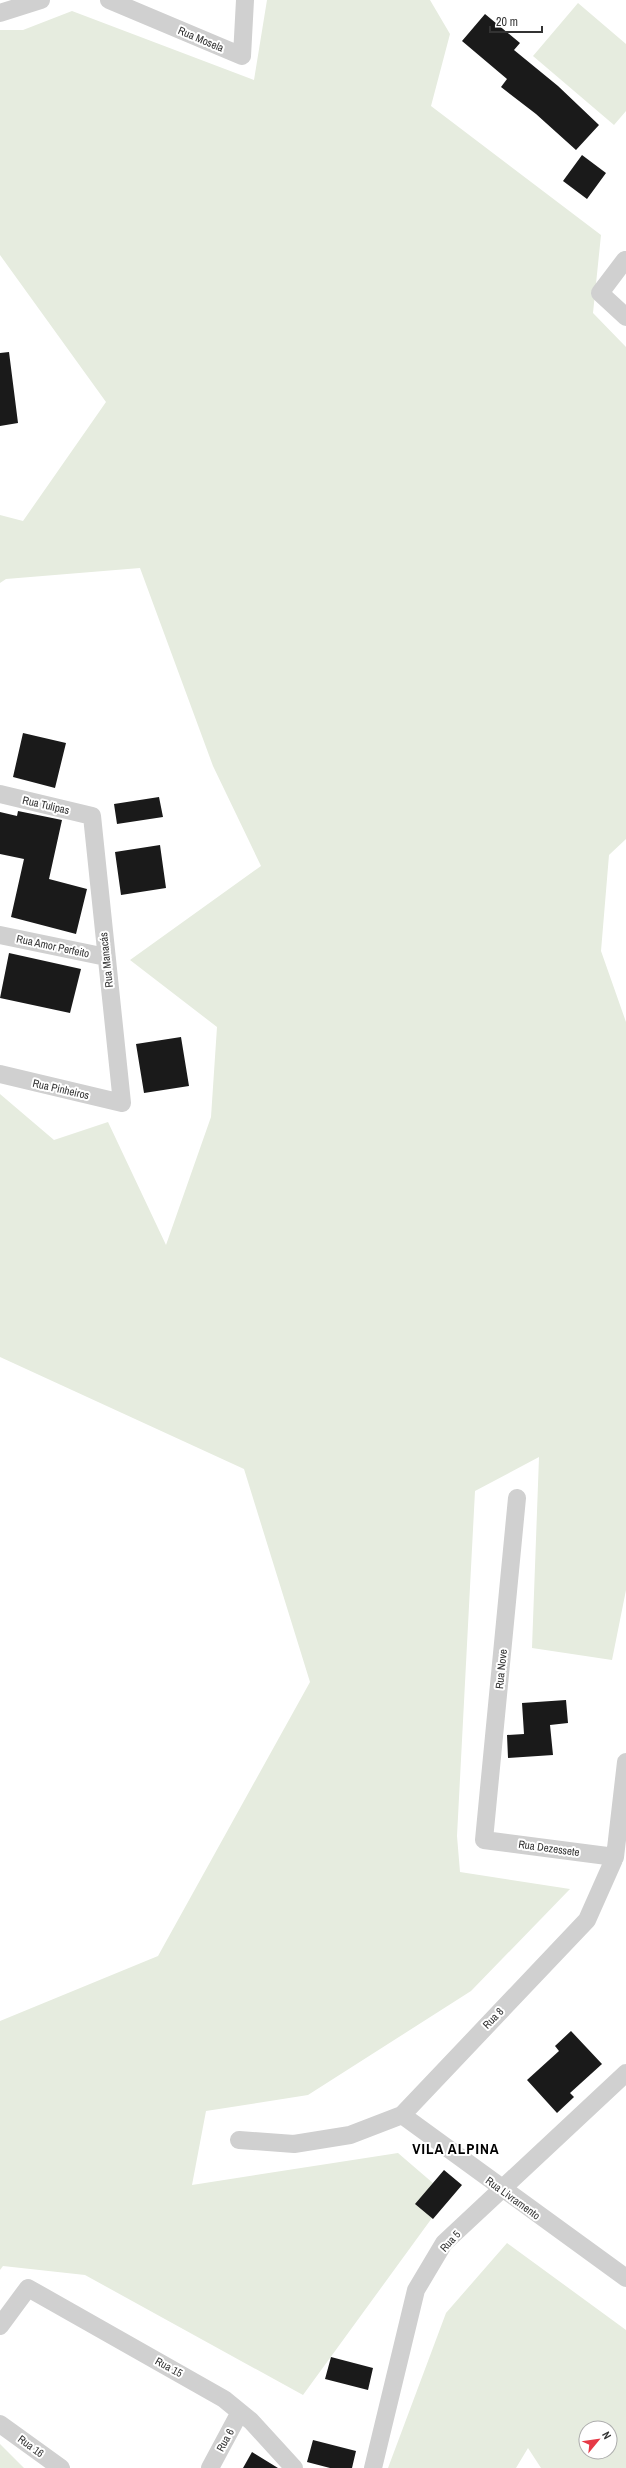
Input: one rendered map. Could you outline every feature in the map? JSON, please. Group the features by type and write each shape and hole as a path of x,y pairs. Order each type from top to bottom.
{"street":[{"path":"0,13 41,0"},
{"name":"Rua Mosela","path":"110,0 242,56 245,0"},
{"path":"625,258 623,270 626,281"},
{"path":"625,258 600,294 626,317"},
{"name":"Rua Tulipas","path":"0,794 92,816"},
{"name":"Rua Manacás","path":"92,816 122,1103"},
{"name":"Rua Amor Perfeito","path":"0,935 106,958"},
{"name":"Rua Pinheiros","path":"0,1074 122,1103"},
{"name":"Rua Nove","path":"484,1840 518,1498"},
{"name":"Rua 8","path":"238,2140 294,2144 350,2135 402,2115 587,1920 615,1857 626,1762"},
{"name":"Rua Dezessete","path":"484,1840 615,1857"},
{"name":"Rua 5","path":"373,2468 416,2290 444,2243 626,2073"},
{"name":"Rua Livramento","path":"402,2115 502,2190 626,2278"},
{"name":"Rua 15","path":"0,2326 28,2288 224,2398 240,2412 294,2468"},
{"name":"Rua 6","path":"210,2468 240,2412"},
{"name":"Rua 16","path":"0,2424 61,2468"}],"shaded area":[{"path":"267,0 430,0 450,34 431,106 601,235 593,313 626,347 626,839 609,855 601,951 626,1022 626,1590 612,1660 532,1648 539,1457 475,1491 457,1836 460,1872 570,1889 471,1991 308,2095 206,2111 192,2185 398,2153 448,2196 303,2395 85,2275 3,2266 0,2270 0,2021 158,1956 310,1682 244,1469 0,1357 0,1094 54,1140 108,1122 166,1245 211,1117 217,1027 130,960 261,866 213,766 140,568 6,579 0,583 0,515 23,521 106,402 0,255 0,30 23,30 72,11 254,80"},
{"path":"578,3 626,44 626,111 614,125 533,56"},
{"path":"507,2243 626,2330 626,2468 541,2468 528,2448 516,2468 388,2468 446,2313"},
{"path":"0,2444 24,2468 0,2468"}],"building":[{"path":"485,14 520,43 514,50 558,86 599,125 576,150 536,114 501,87 507,79 462,41"},
{"path":"582,155 606,173 587,199 563,181"},
{"path":"9,352 18,423 0,426 0,353"},
{"path":"23,733 66,743 55,788 13,777"},
{"path":"159,797 163,817 117,824 114,804"},
{"path":"18,811 62,820 49,879 87,889 76,934 11,917 24,859 0,854 0,812 17,816"},
{"path":"160,845 166,888 121,895 115,852"},
{"path":"9,953 81,969 70,1013 0,998"},
{"path":"181,1037 189,1086 144,1093 136,1044"},
{"path":"566,1700 568,1723 550,1725 553,1755 508,1758 507,1735 524,1734 522,1703"},
{"path":"571,2031 602,2064 570,2093 574,2097 557,2113 527,2080 559,2051 555,2046"},
{"path":"444,2170 462,2185 433,2219 415,2204"},
{"path":"331,2357 373,2368 368,2390 325,2379"},
{"path":"313,2440 356,2451 352,2468 330,2468 307,2462"},
{"path":"252,2452 278,2468 243,2468"}],"district":[{"name":"VILA ALPINA","path":"456,2149"}]}
